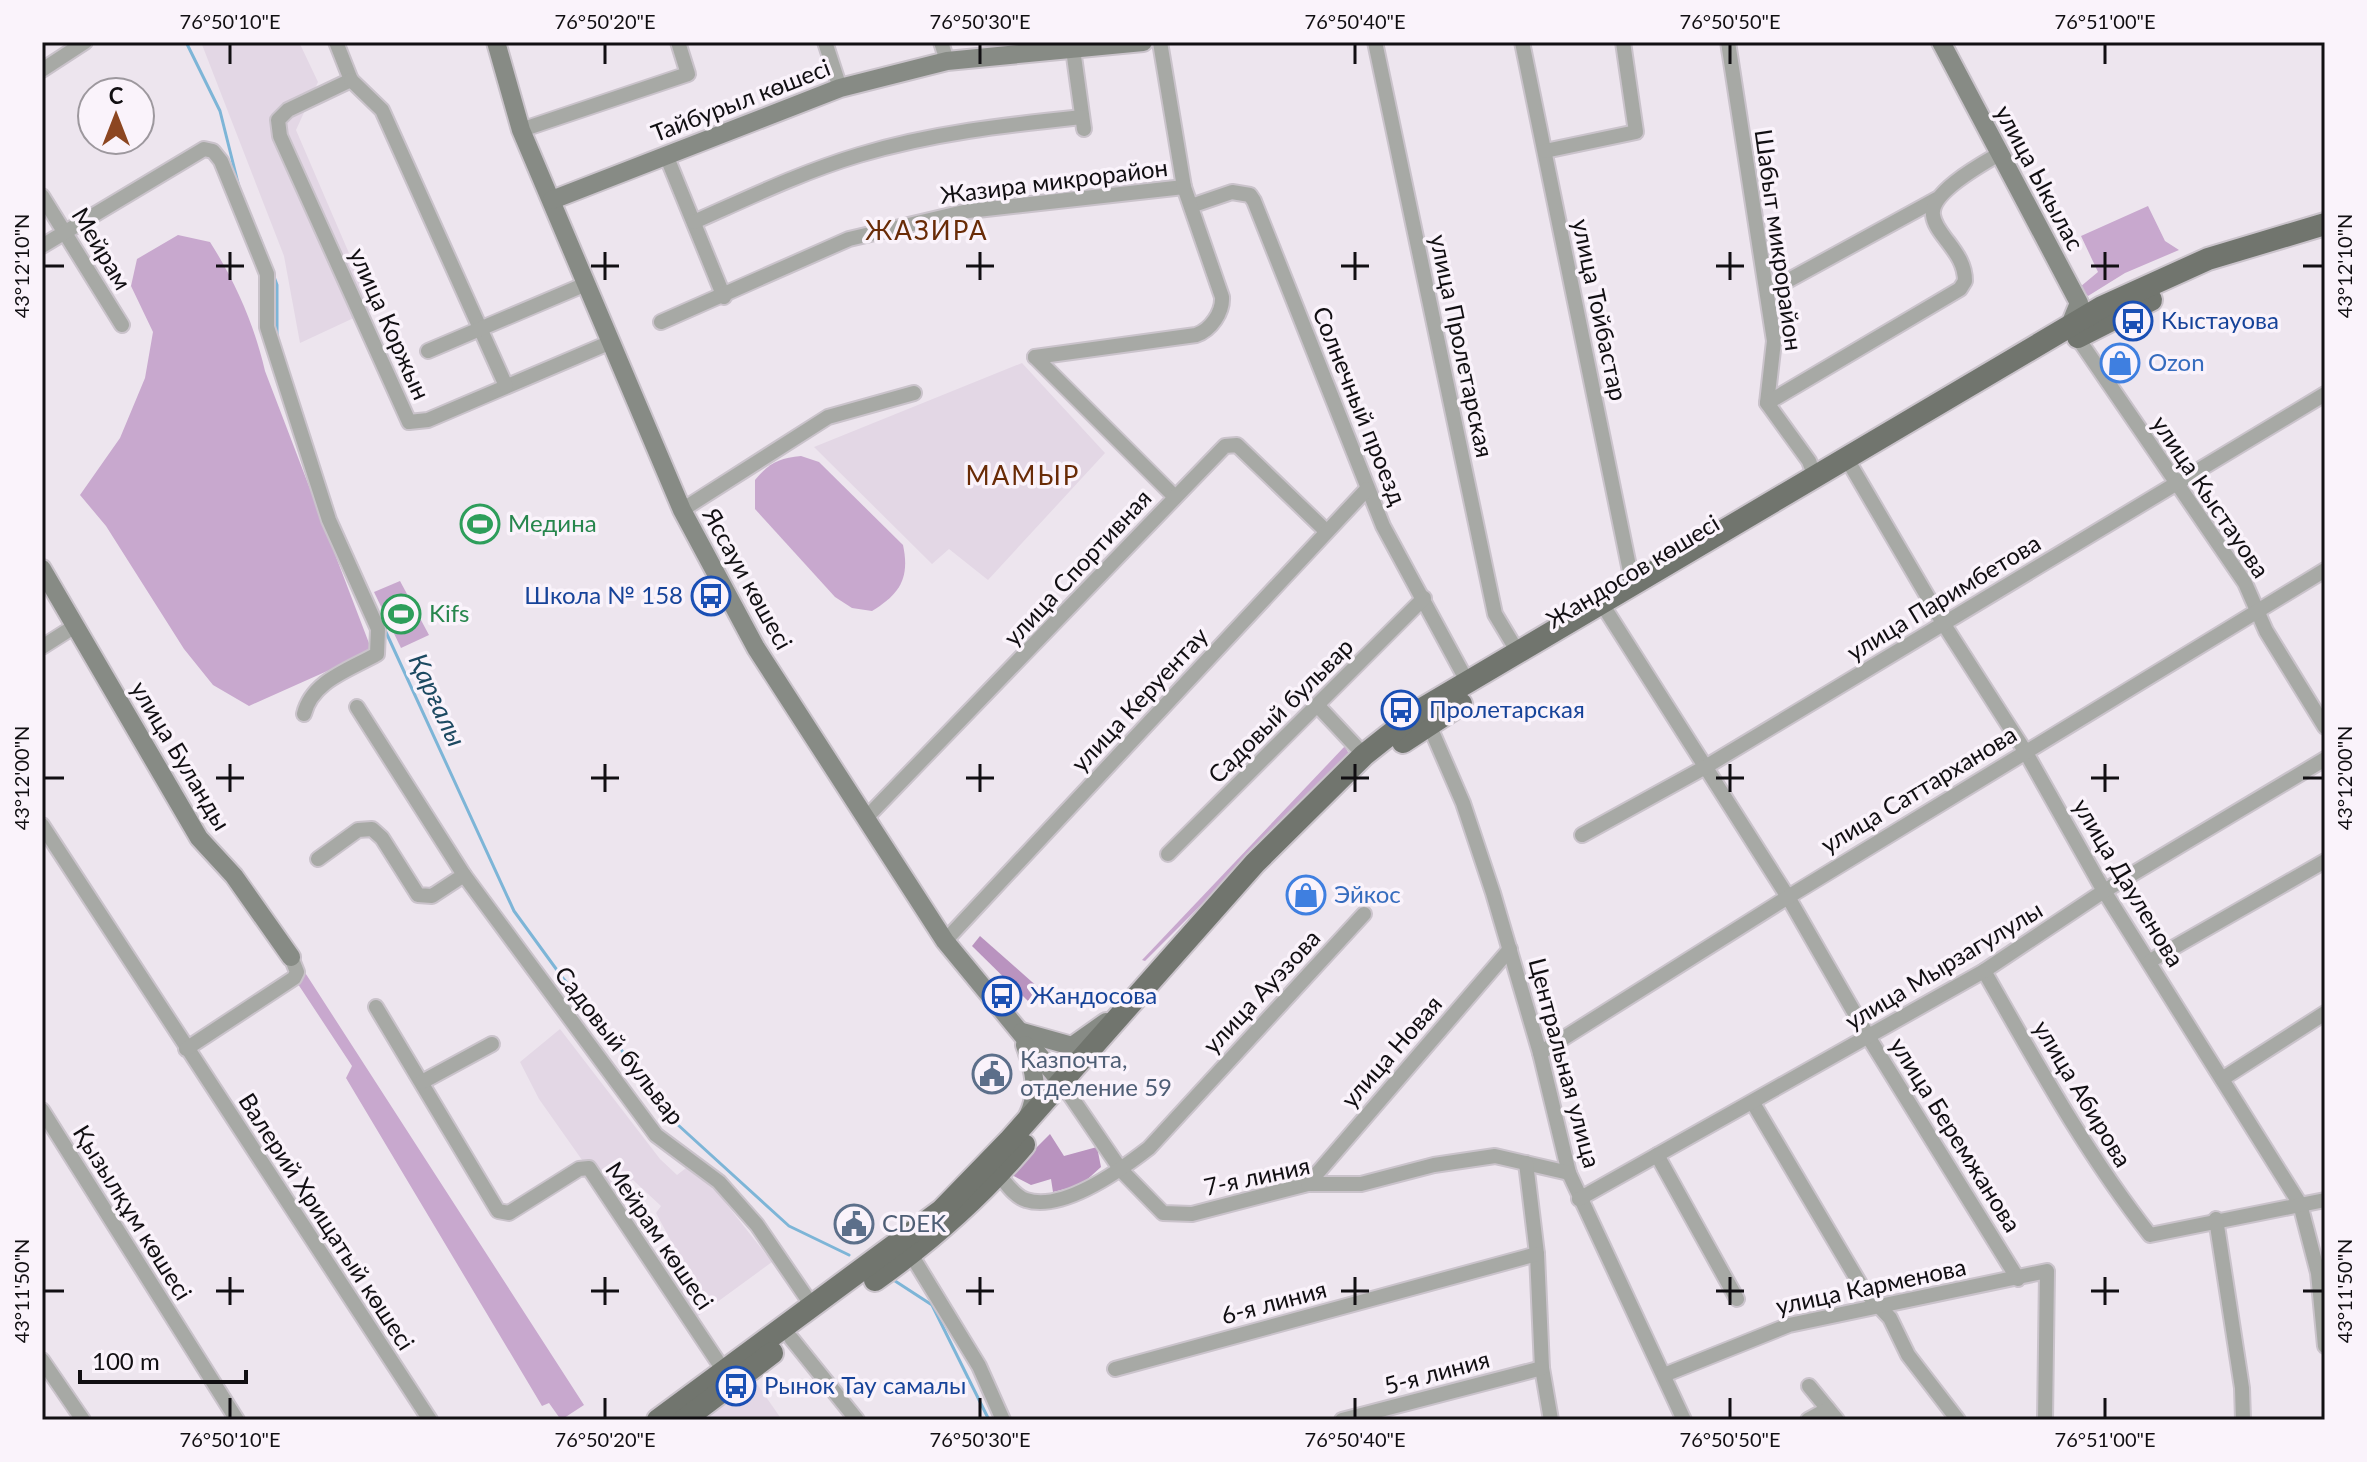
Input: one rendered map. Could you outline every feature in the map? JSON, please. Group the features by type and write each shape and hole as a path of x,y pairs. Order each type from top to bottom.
{"main road":[{"name":"Яссауи көшесі","path":"496,42 521,130 682,510 756,648 945,941 1065,1087"},
{"name":"Тайбурыл көшесі","path":"552,200 840,88 947,61 1143,42"},
{"name":"улица Ыкылас","path":"1941,42 2079,303 2074,331"},
{"name":"Жандосов көшесі","path":"1065,1087 1078,1063 1255,863 1364,755 2074,331 2208,259 2325,224"},
{"name":"Жандосов көшесі","path":"2074,331 2208,273 2325,237"},
{"name":"Жандосов көшесі","path":"1065,1087 1256,877 1426,716 1468,683 1606,610 1633,586 1815,477 1851,465"},
{"name":"улица Буланды","path":"42,569 199,838 234,876 291,957"},
{"path":"1019,1031 1072,1046 1125,1009"},
{"path":"1009,1141 1035,1102 1032,1063 1019,1031"},
{"path":"658,1420 813,1307 889,1261 1065,1087"},
{"path":"684,1420 999,1175 1065,1087"}],"street":[{"path":"42,70 85,42"},
{"path":"336,42 351,80 382,110 506,386"},
{"path":"521,130 688,74 678,42"},
{"path":"825,42 840,88"},
{"path":"941,42 947,61"},
{"path":"1160,42 1184,187 1223,302 1209,328 1196,335 1035,357 1175,497"},
{"name":"улица Пролетарская","path":"1375,42 1495,614 1519,654"},
{"name":"улица Тойбастар","path":"1522,42 1633,586"},
{"path":"1545,151 1636,132 1623,42"},
{"name":"Шабыт микрорайон","path":"1728,42 1774,341 1767,403"},
{"path":"694,222 796,178 883,149 955,132 1083,123 1073,49"},
{"name":"улица Коржын","path":"351,80 288,110 278,120 280,136 409,422 428,420 611,342"},
{"path":"42,246 204,149 213,151 221,161 267,274 267,327 329,520 378,629 377,654 316,688 307,700 304,714"},
{"path":"1767,292 1937,199 1999,154"},
{"path":"666,155 724,297"},
{"name":"Жазира микрорайон","path":"661,322 864,236 968,211 1184,187"},
{"name":"Солнечный проезд","path":"1191,206 1232,192 1250,195 1254,201 1383,526 1468,683"},
{"name":"Мейрам","path":"42,196 122,325"},
{"path":"1815,477 1809,461 1767,403 1960,289 1965,281 1965,271 1933,215 1937,199"},
{"path":"428,351 586,284"},
{"name":"улица Кыстауова","path":"2074,331 2245,583 2266,631 2325,727"},
{"path":"682,510 828,417 914,393"},
{"name":"улица Паримбетова","path":"1582,835 1707,766 2325,394"},
{"name":"улица Спортивная","path":"866,818 1230,443 1237,445 1326,531"},
{"name":"улица Дауленова","path":"1851,465 1943,623 2025,751 2104,891 2300,1204 2318,1273 2325,1346"},
{"name":"улица Керуентау","path":"945,941 1367,489"},
{"name":"улица Саттарханова","path":"1540,1053 2025,751 2325,570"},
{"name":"Садовый бульвар","path":"1168,854 1424,598"},
{"name":"улица Беремжанова","path":"1606,610 1788,897 1869,1038 2018,1279"},
{"path":"42,647 75,626"},
{"path":"1318,706 1364,755"},
{"name":"Садовый бульвар","path":"357,707 464,875 656,1135 719,1182 757,1225 813,1307"},
{"name":"Центральная улица","path":"1426,716 1463,803 1510,949 1540,1053 1569,1173 1684,1420"},
{"name":"улица Мырзагулулы","path":"1579,1199 1984,971 2104,891 2325,759"},
{"name":"Валерий Хрищатый көшесі","path":"42,825 430,1420"},
{"path":"318,859 358,830 372,829 382,838 418,895 432,896 464,875"},
{"path":"2150,961 2325,861"},
{"name":"улица Ауэзова","path":"999,1175 1025,1200 1039,1202 1076,1194 1121,1170 1149,1148 1364,914"},
{"name":"улица Новая","path":"1308,1184 1510,949"},
{"path":"186,1049 294,978 297,972 291,957"},
{"name":"улица Абирова","path":"1984,971 2065,1115 2108,1181 2150,1235 2216,1219"},
{"name":"Мейрам көшесі","path":"376,1007 498,1211 509,1213 579,1169 589,1168 724,1371"},
{"path":"2222,1079 2325,1013"},
{"path":"422,1082 492,1044"},
{"name":"7-я линия","path":"1065,1087 1121,1170 1154,1207 1179,1216 1308,1184 1361,1184 1434,1165 1495,1156 1569,1173"},
{"path":"1753,1103 1863,1289 1890,1318 1920,1373 1958,1420"},
{"name":"Қызылқұм көшесі","path":"42,1110 237,1420"},
{"path":"1657,1155 1737,1299"},
{"path":"1526,1163 1537,1254 1542,1368 1551,1420"},
{"path":"2243,1420 2242,1388 2216,1219 2325,1200"},
{"name":"6-я линия","path":"1115,1369 1537,1254"},
{"path":"889,1261 979,1366 1003,1420"},
{"name":"улица Карменова","path":"1664,1375 1789,1325 2047,1271 2045,1420"},
{"path":"791,1338 857,1420"},
{"path":"42,1360 83,1420"},
{"name":"5-я линия","path":"1342,1420 1542,1368"},
{"path":"1808,1420 1833,1414 1809,1386"}],"shaded area":[{"path":"201,42 299,42 318,82 296,130 373,309 300,343 284,256"},
{"path":"2148,206 2165,241 2179,250 2125,273 2088,296 2080,287 2098,272 2081,236"},
{"path":"178,235 210,242 236,288 372,651 249,706 213,685 184,649 106,526 80,495 120,438 145,378 153,332 131,286 137,259"},
{"path":"1022,363 1105,453 988,580 949,549 932,564 814,447"},
{"path":"801,456 819,462 903,545 905,567 901,584 890,598 872,611 852,608 835,597 755,509 755,480 775,462"},
{"name":"Kifs","path":"400,581 429,635 401,648 374,592"},
{"path":"1345,746 1350,756 1145,961 1142,960"},
{"path":"980,936 1040,989 1028,1001 972,946"},
{"path":"304,971 584,1405 561,1420 549,1403 542,1406 346,1078 352,1066 294,978 297,972"},
{"path":"560,1029 660,1159 677,1175 686,1168 717,1192 772,1262 694,1319 667,1285 686,1269 656,1213 661,1206 633,1180 606,1194 539,1099 520,1062"},
{"path":"1050,1134 1064,1156 1097,1147 1101,1167 1081,1185 1053,1192 1051,1179 1031,1185 1010,1174"},
{"path":"753,1378 782,1420 668,1420"}],"waterway":[{"name":"Қарғалы","path":"186,42 220,111 239,187"},
{"name":"Қарғалы","path":"260,238 277,285 277,339"},
{"name":"Қарғалы","path":"340,528 371,597"},
{"name":"Қарғалы","path":"385,630 514,911 562,977 611,1035 666,1114 789,1226 849,1255"},
{"name":"Қарғалы","path":"892,1279 932,1305 989,1420"}],"place":[{"name":"Кыстауова","path":"2133,321"},
{"name":"Ozon","path":"2120,363"},
{"name":"Медина","path":"480,524"},
{"name":"Школа № 158","path":"711,596"},
{"name":"Kifs","path":"401,614"},
{"name":"Пролетарская","path":"1401,710"},
{"name":"Эйкос","path":"1306,895"},
{"name":"Жандосова","path":"1002,996"},
{"name":"Казпочта, отделение 59","path":"992,1074"},
{"name":"CDEK","path":"854,1224"},
{"name":"Рынок Тау самалы","path":"736,1386"}],"district":[{"name":"ЖАЗИРА","path":"927,231"},
{"name":"МАМЫР","path":"1023,476"}]}
